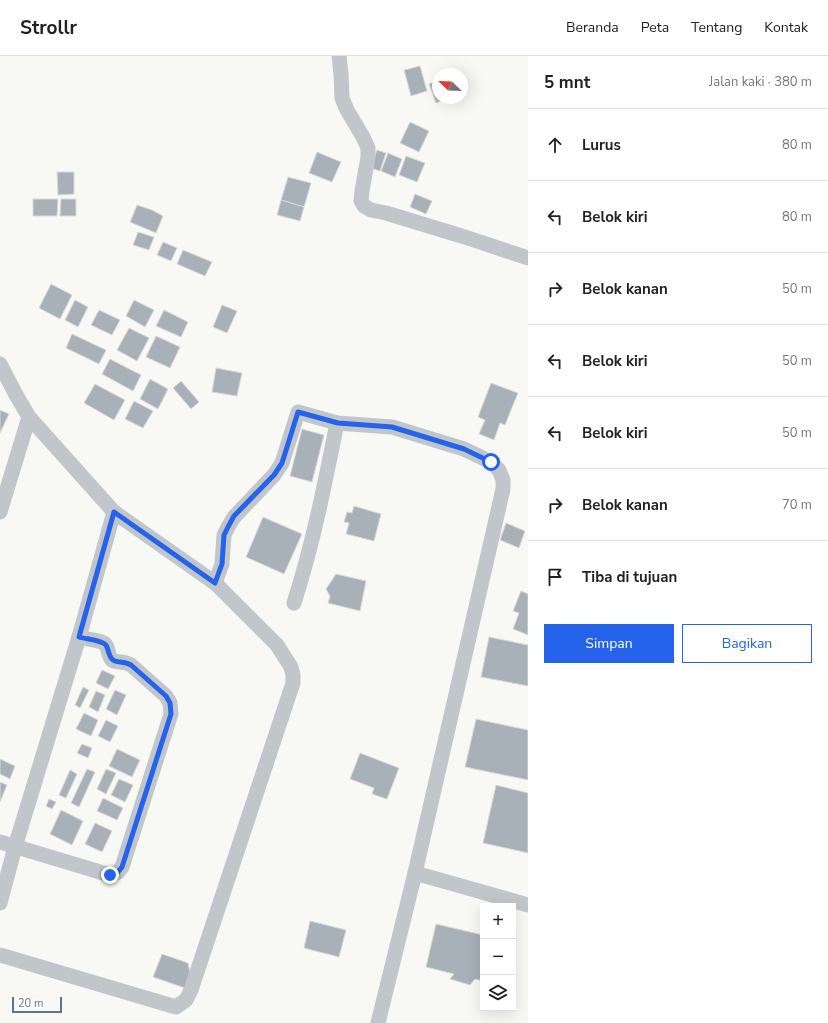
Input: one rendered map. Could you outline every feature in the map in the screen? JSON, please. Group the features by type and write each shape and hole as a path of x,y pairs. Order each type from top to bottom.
{"street":[{"path":"339,56 342,98 368,148 361,201 364,206 371,210 386,213 465,237 528,258"},
{"path":"0,364 29,417 114,512 215,583 277,645 291,667 293,676 293,684 191,990 186,1000 176,1007 0,955"},
{"path":"215,583 222,564 224,535 234,516 274,475 282,463 298,412 338,423 392,427 464,449 491,462 499,470 503,480 502,497 415,873 378,1023"},
{"path":"0,512 29,417"},
{"path":"294,603 302,580 311,544 338,423"},
{"path":"0,904 15,847 79,637 114,512"},
{"path":"0,842 110,875 118,872 122,867 171,714 170,703 166,696 131,665 126,662 115,661 110,658 106,645 102,642 79,637"},
{"path":"415,873 528,905"}],"building":[{"path":"420,66 427,91 411,96 404,70"},
{"path":"432,83 432,92 429,84"},
{"path":"410,122 429,131 419,152 400,143"},
{"path":"377,150 386,153 380,171 371,168"},
{"path":"317,152 341,162 332,182 309,173"},
{"path":"388,153 402,159 395,177 381,171"},
{"path":"406,156 425,163 417,182 399,175"},
{"path":"57,172 74,172 74,194 58,195"},
{"path":"288,177 311,183 304,207 281,200"},
{"path":"415,194 432,201 426,214 410,207"},
{"path":"33,199 58,199 57,216 33,216"},
{"path":"61,199 76,199 76,216 60,216"},
{"path":"281,200 304,207 300,221 277,215"},
{"path":"137,205 152,210 163,216 156,233 130,222"},
{"path":"138,232 154,237 149,250 133,245"},
{"path":"163,242 177,248 171,261 157,255"},
{"path":"183,250 212,262 205,276 177,264"},
{"path":"51,284 72,295 60,319 39,308"},
{"path":"75,300 88,307 78,327 65,320"},
{"path":"134,300 154,310 145,327 126,316"},
{"path":"222,305 237,311 227,333 213,327"},
{"path":"99,310 120,320 112,335 91,325"},
{"path":"164,310 188,322 181,337 156,326"},
{"path":"129,328 149,338 137,361 117,350"},
{"path":"72,334 106,350 99,364 66,348"},
{"path":"156,336 180,347 170,368 146,357"},
{"path":"110,359 141,375 133,391 102,374"},
{"path":"216,368 242,373 237,396 212,392"},
{"path":"150,379 168,389 158,409 140,399"},
{"path":"181,381 199,402 191,409 173,388"},
{"path":"491,383 518,393 505,425 500,423 494,440 479,434 485,420 478,417"},
{"path":"95,384 125,400 114,420 84,403"},
{"path":"134,401 153,411 143,428 125,419"},
{"path":"0,410 9,414 0,433"},
{"path":"302,429 324,435 312,482 290,476"},
{"path":"354,506 381,514 374,541 346,534 349,523 344,522 347,512 352,513"},
{"path":"263,517 302,534 284,574 246,557"},
{"path":"506,523 525,531 519,548 500,540"},
{"path":"336,574 366,581 360,611 328,603 330,596 326,589"},
{"path":"521,591 528,594 528,635 513,629 519,613 513,611"},
{"path":"489,637 528,645 528,686 481,677"},
{"path":"102,670 115,676 108,689 96,683"},
{"path":"83,687 89,690 80,708 75,705"},
{"path":"115,690 126,695 117,715 106,709"},
{"path":"96,691 105,695 98,712 89,707"},
{"path":"84,713 98,720 91,736 76,729"},
{"path":"476,719 528,730 528,780 465,767"},
{"path":"106,720 118,726 110,742 98,736"},
{"path":"82,744 92,748 88,758 77,753"},
{"path":"117,749 140,760 132,777 109,766"},
{"path":"360,753 399,768 387,799 372,794 374,788 350,779"},
{"path":"0,759 15,766 10,779 0,774"},
{"path":"87,769 95,772 79,807 71,803"},
{"path":"106,769 116,773 106,794 97,789"},
{"path":"70,770 77,774 66,798 59,795"},
{"path":"119,779 133,785 125,802 111,795"},
{"path":"0,782 7,785 0,802"},
{"path":"496,785 528,793 528,853 483,843"},
{"path":"103,798 123,808 117,820 97,811"},
{"path":"49,799 56,802 52,809 46,806"},
{"path":"61,810 83,821 72,845 50,834"},
{"path":"95,823 112,831 102,852 85,844"},
{"path":"310,921 346,930 339,957 304,948"},
{"path":"436,924 480,934 480,980 475,979 470,985 450,979 454,974 426,967"},
{"path":"162,954 188,963 190,973 185,988 153,977"}],"route":[{"path":"110,875 118,872 122,867 171,714 170,703 166,696 131,665 126,662 115,661 110,658 106,645 102,642 79,637 114,512 215,583 222,564 224,535 234,516 274,475 282,463 298,412 338,423 392,427 464,449 491,462"}]}
